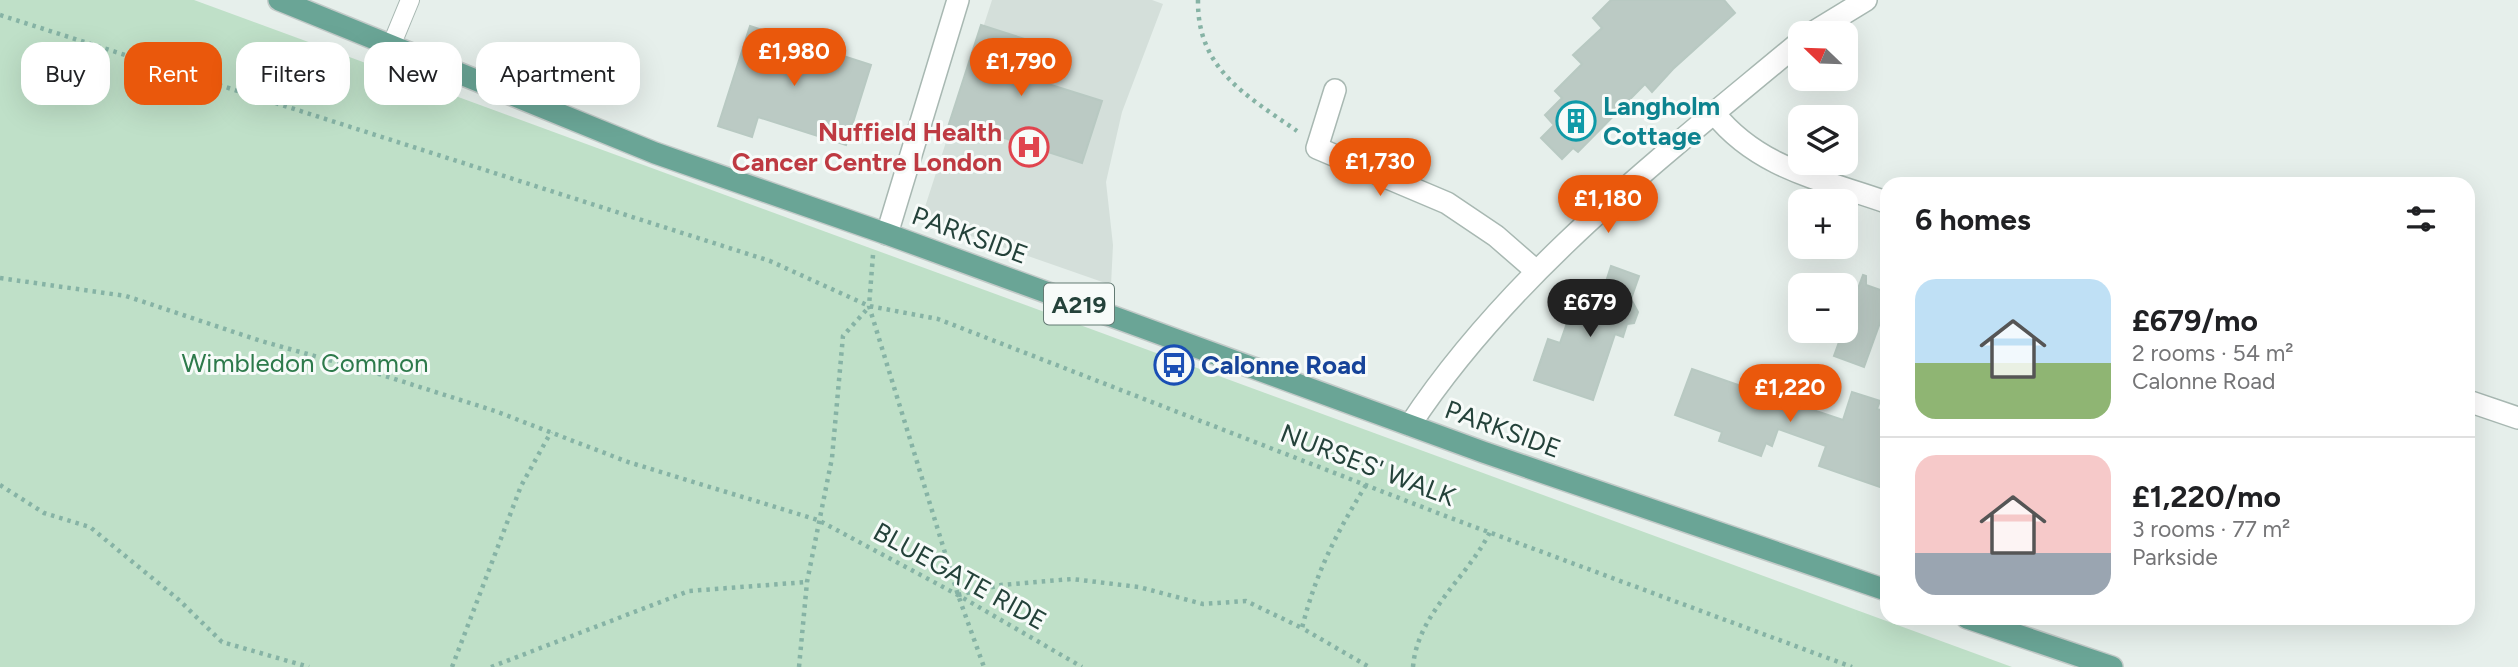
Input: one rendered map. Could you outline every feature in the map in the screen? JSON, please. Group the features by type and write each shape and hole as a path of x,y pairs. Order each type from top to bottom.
{"main road":[{"name":"PARKSIDE","path":"279,0 381,42"},
{"name":"PARKSIDE","path":"462,75 655,153 881,232 1410,425 1880,588"},
{"path":"1988,625 2112,667"}],"street":[{"path":"881,232 958,0"},
{"path":"1832,21 1866,0"},
{"path":"1410,425 1444,372 1535,270 1788,52"},
{"path":"1335,90 1317,148 1447,203 1496,236 1535,270"},
{"path":"1714,113 1742,144 1772,162 1880,200"},
{"path":"2475,403 2518,418"}],"lane":[{"path":"393,42 410,0"}],"path":[{"path":"1198,0 1204,45 1220,70 1244,94 1298,131 1300,142 1317,148"},
{"name":"NURSES' WALK","path":"0,15 770,261 869,306 938,319 1366,485 1852,667"},
{"path":"881,232 869,306 958,595 984,667"},
{"name":"BLUEGATE RIDE","path":"0,278 126,296 261,341 379,374 495,411 628,462 818,520 958,595 1082,667"},
{"path":"799,667 807,582 832,458 843,336 869,306"},
{"path":"452,667 521,486 551,432"},
{"path":"0,485 44,513 90,527 179,600 222,642 309,667"},
{"path":"1302,628 1313,583 1338,531 1366,485"},
{"path":"1413,667 1422,628 1460,581 1490,532"},
{"path":"958,595 1001,585 1072,579 1139,587 1203,604 1247,601 1302,628 1368,667"},
{"path":"492,667 689,591 807,582"}],"shaded area":[{"name":"Nuffield Health Cancer Centre London","path":"992,0 1152,0 1163,4 1122,112 1106,182 1113,245 1111,285 925,220 924,210"}],"green space":[{"name":"Wimbledon Common","path":"0,0 194,0 308,42 236,42 236,105 350,105 350,57 364,62 364,105 462,105 462,98 1880,619 1880,625 1898,625 2012,667 0,667"}],"building":[{"path":"1611,0 1724,0 1735,13 1673,69 1652,92 1645,84 1578,152 1573,148 1562,159 1541,138 1554,125 1545,115 1562,98 1555,91 1582,64 1573,55 1602,28 1593,18"},
{"path":"981,25 1059,50 1048,84 1102,101 1082,163 989,133 986,143 947,130"},
{"path":"750,26 871,65 846,145 758,117 752,137 718,126"},
{"path":"1611,266 1639,276 1631,299 1638,312 1634,323 1627,324 1623,337 1615,334 1593,400 1534,380 1548,339 1560,343 1573,306 1596,313"},
{"path":"1863,275 1866,276 1866,285 1880,290 1880,323 1864,367 1834,356 1839,343 1858,343 1858,289"},
{"path":"1692,369 1741,386 1745,376 1787,391 1783,400 1843,420 1852,392 1880,401 1877,409 1880,410 1880,487 1819,466 1826,446 1778,429 1772,446 1766,443 1761,456 1719,441 1722,432 1675,415"}],"place":[{"name":"Langholm Cottage","path":"1576,121"},
{"name":"Nuffield Health Cancer Centre London","path":"1029,147"},
{"name":"Calonne Road","path":"1174,365"}]}
